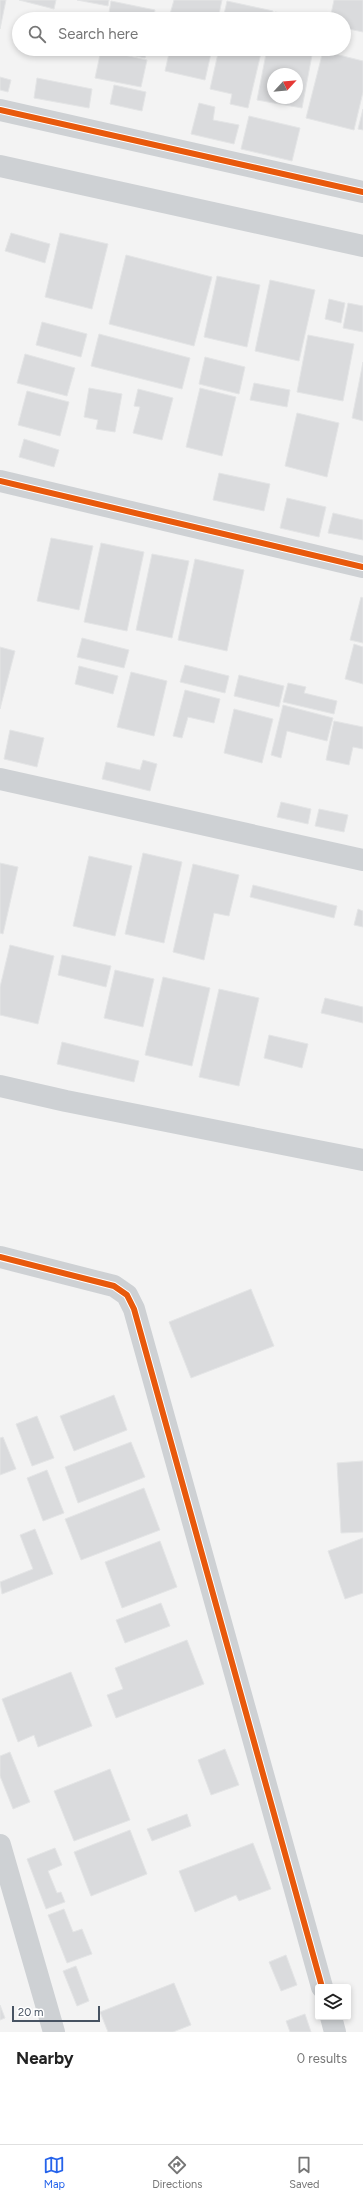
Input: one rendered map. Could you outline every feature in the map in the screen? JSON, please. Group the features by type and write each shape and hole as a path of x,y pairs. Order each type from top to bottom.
{"street":[{"path":"0,110 363,192"},
{"path":"0,166 363,246"},
{"path":"0,481 363,567"},
{"path":"0,779 363,860"},
{"path":"0,1086 66,1101 363,1160"},
{"path":"0,1257 114,1286 127,1295 131,1302 321,1984"},
{"path":"0,1845 54,2032"},
{"path":"332,2020 335,2032"}],"building":[{"path":"0,0 6,0 0,29"},
{"path":"19,0 56,0 54,9"},
{"path":"77,0 109,0 108,6"},
{"path":"174,0 222,0 219,12 171,12"},
{"path":"334,0 363,0 363,32 351,29 351,12 331,12"},
{"path":"111,1 155,10 155,12 109,12"},
{"path":"227,1 273,11 273,12 225,12"},
{"path":"100,56 129,56 147,60 141,87 95,78"},
{"path":"168,56 210,56 205,80 165,71"},
{"path":"217,56 260,56 248,108 230,104 232,94 210,89"},
{"path":"266,56 312,56 303,103 303,68 267,68 267,102 257,100"},
{"path":"322,56 343,56 363,61 363,92 354,130 306,118"},
{"path":"0,77 11,80 8,92 0,90"},
{"path":"37,78 92,89 89,108 34,98"},
{"path":"114,85 146,92 142,111 110,104"},
{"path":"199,103 215,107 213,120 239,125 234,144 191,134"},
{"path":"280,104 303,104 302,108"},
{"path":"363,109 363,130 358,129"},
{"path":"249,116 300,128 292,161 241,149"},
{"path":"11,233 50,244 45,263 5,251"},
{"path":"60,233 108,244 92,309 45,297"},
{"path":"126,255 212,277 194,346 109,324"},
{"path":"217,276 260,285 247,347 204,337"},
{"path":"270,280 315,290 299,361 255,351"},
{"path":"329,299 345,303 341,323 325,319"},
{"path":"348,303 363,306 363,332 343,328"},
{"path":"42,322 87,334 81,357 36,345"},
{"path":"99,334 190,358 182,389 91,366"},
{"path":"308,335 354,344 343,401 297,392"},
{"path":"25,354 75,368 67,396 17,383"},
{"path":"205,357 245,367 239,394 199,384"},
{"path":"363,362 363,421 352,418"},
{"path":"254,383 290,390 287,407 250,400"},
{"path":"89,388 122,394 115,432 96,429 98,420 84,417"},
{"path":"200,388 236,397 222,456 186,447"},
{"path":"138,389 173,398 162,440 133,433 140,407 134,406"},
{"path":"27,391 69,402 60,436 18,425"},
{"path":"297,413 339,423 327,477 285,466"},
{"path":"24,439 59,450 54,467 19,457"},
{"path":"219,473 270,484 264,511 213,500"},
{"path":"287,498 326,507 319,537 280,528"},
{"path":"333,513 363,520 363,540 328,533"},
{"path":"51,538 93,546 79,610 37,601"},
{"path":"101,543 144,552 127,631 84,622"},
{"path":"152,554 189,561 172,638 136,630"},
{"path":"195,559 244,570 227,651 178,640"},
{"path":"361,597 363,598 363,643 350,640"},
{"path":"82,638 129,650 124,668 77,657"},
{"path":"354,644 363,647 363,684 345,679"},
{"path":"0,647 15,651 0,709"},
{"path":"185,665 229,676 225,693 180,682"},
{"path":"79,666 118,676 113,694 75,684"},
{"path":"131,672 167,681 154,736 117,727"},
{"path":"239,675 284,686 279,707 234,696"},
{"path":"288,683 306,687 304,693 337,701 334,714 283,702"},
{"path":"185,690 220,699 214,723 188,717 182,738 173,736"},
{"path":"283,705 333,718 327,741 287,731 281,758 271,755"},
{"path":"234,709 273,719 262,763 224,753"},
{"path":"334,721 363,727 363,749 353,747 349,765 326,760"},
{"path":"10,730 44,738 37,767 4,759"},
{"path":"143,760 157,764 150,791 102,779 106,762 140,770"},
{"path":"281,802 311,809 308,824 277,817"},
{"path":"319,809 348,815 344,832 315,826"},
{"path":"143,853 182,862 164,943 125,934"},
{"path":"89,856 132,866 115,936 73,926"},
{"path":"0,863 18,867 3,934 0,933"},
{"path":"193,864 239,875 229,916 214,913 204,960 173,952"},
{"path":"253,885 337,906 334,918 250,897"},
{"path":"358,909 363,911 363,927 354,925"},
{"path":"10,945 54,956 38,1024 0,1015 0,987"},
{"path":"62,955 111,966 106,987 58,975"},
{"path":"115,970 154,979 143,1027 104,1018"},
{"path":"163,977 210,988 192,1066 145,1055"},
{"path":"219,989 259,998 239,1086 199,1077"},
{"path":"325,998 363,1007 363,1023 321,1013"},
{"path":"269,1035 308,1044 302,1068 264,1058"},
{"path":"62,1042 139,1061 134,1082 57,1064"},
{"path":"251,1289 274,1346 191,1378 169,1322"},
{"path":"114,1395 127,1430 74,1451 60,1416"},
{"path":"37,1416 54,1458 32,1466 16,1424"},
{"path":"3,1437 16,1469 0,1475 0,1438"},
{"path":"131,1442 145,1477 78,1503 65,1467"},
{"path":"363,1461 363,1532 341,1533 337,1463"},
{"path":"47,1470 64,1513 43,1521 27,1478"},
{"path":"144,1488 160,1530 81,1560 65,1519"},
{"path":"35,1529 53,1574 2,1594 0,1582 33,1569 20,1535"},
{"path":"363,1538 363,1593 345,1599 328,1551"},
{"path":"160,1541 177,1587 122,1608 105,1562"},
{"path":"161,1603 170,1626 125,1643 116,1620"},
{"path":"187,1640 204,1684 116,1718 107,1695 123,1689 115,1668"},
{"path":"71,1672 92,1726 38,1747 34,1735 18,1742 2,1699"},
{"path":"225,1749 239,1785 211,1795 198,1760"},
{"path":"10,1752 30,1802 13,1809 0,1776 0,1756"},
{"path":"110,1769 130,1820 74,1841 54,1791"},
{"path":"187,1814 191,1826 152,1841 147,1829"},
{"path":"130,1830 147,1874 91,1896 74,1852"},
{"path":"253,1843 271,1889 239,1901 236,1895 195,1912 179,1871"},
{"path":"55,1848 62,1865 48,1871 57,1893 61,1892 65,1902 46,1909 27,1859"},
{"path":"64,1909 73,1932 82,1929 92,1954 67,1963 48,1915"},
{"path":"286,1955 297,1985 281,1991 269,1962"},
{"path":"76,1966 89,2001 77,2006 63,1971"},
{"path":"174,1983 191,2025 173,2032 108,2032 100,2012"},
{"path":"0,2005 5,2018 0,2020"},
{"path":"305,2014 311,2032 290,2032 286,2021"}],"cycle path":[{"path":"0,110 363,192"},
{"path":"0,481 363,567"},
{"path":"0,1257 114,1286 127,1295 134,1309 321,1984"}]}
